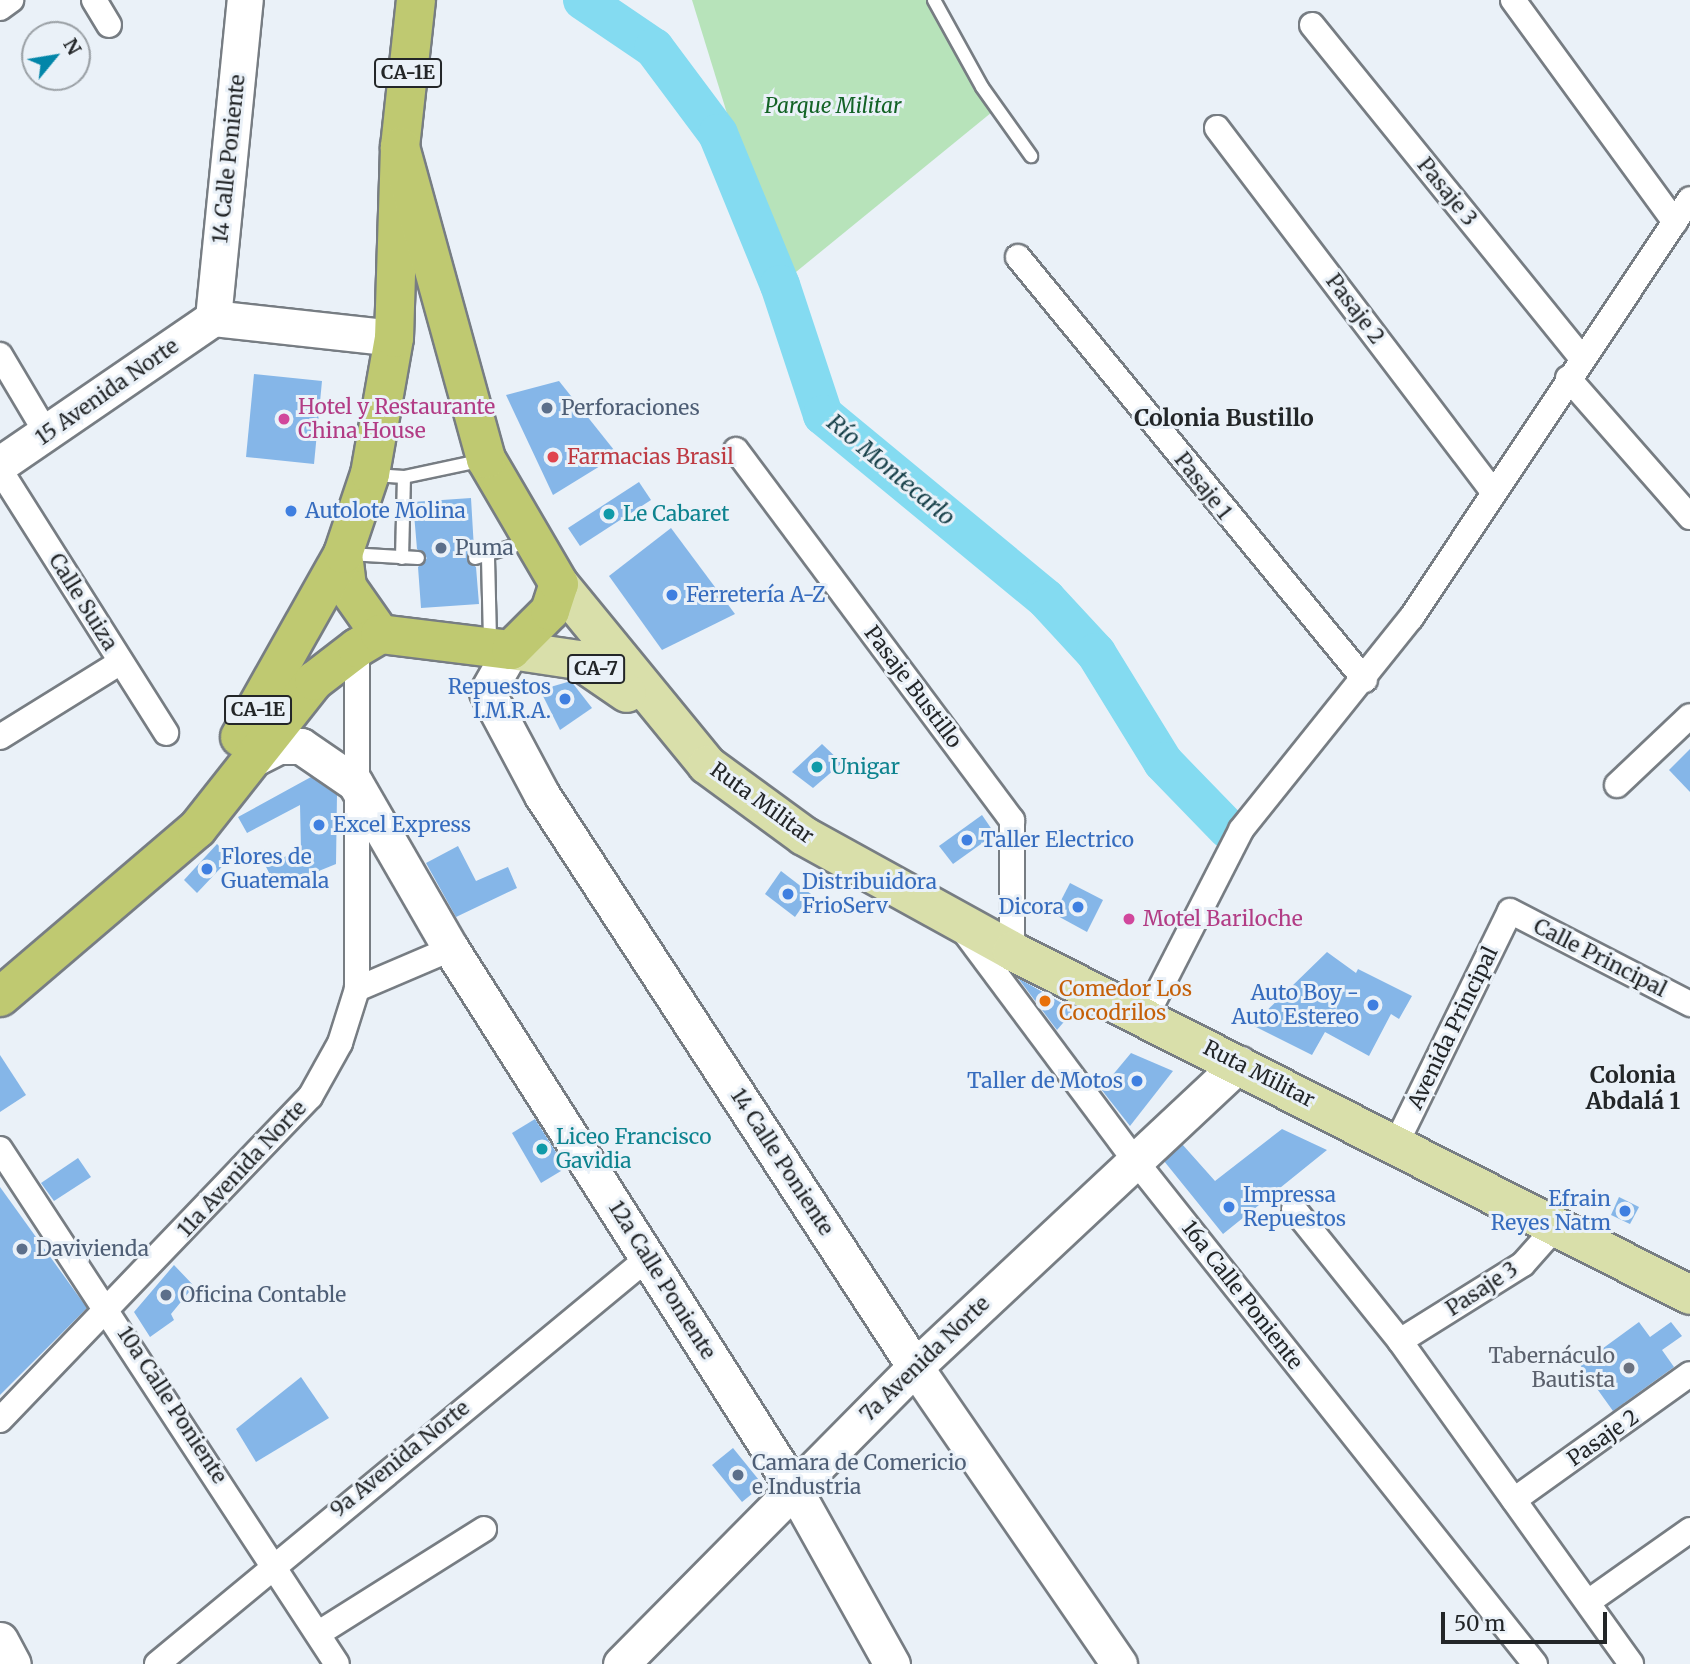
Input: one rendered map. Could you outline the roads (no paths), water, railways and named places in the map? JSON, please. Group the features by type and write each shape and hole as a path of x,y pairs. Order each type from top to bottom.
{"highway":[{"name":"CA-1E","path":"0,974 147,848 197,794 259,708 387,476 400,147 416,0"},
{"name":"CA-1E","path":"400,147 486,459 530,541 559,584"},
{"path":"394,338 453,344"},
{"path":"342,554 347,587 368,641 501,649 541,625 559,584"},
{"name":"CA-1E","path":"0,997 163,861 255,758 314,681 368,641"}],"main road":[{"name":"Ruta Militar","path":"559,584 665,722 708,765 773,816 1012,951 1146,1016 1690,1296"},
{"name":"Ruta Militar","path":"501,649 579,660 665,722"}],"street":[{"path":"0,8 11,0"},
{"path":"94,0 108,25"},
{"name":"14 Calle Poniente","path":"213,318 245,0"},
{"path":"1513,0 1675,222"},
{"name":"Pasaje 3","path":"1312,25 1575,368"},
{"name":"Pasaje 2","path":"1217,128 1492,490"},
{"path":"1146,1016 1241,830 1365,680 1690,199"},
{"name":"Pasaje 1","path":"1018,257 1365,680"},
{"path":"213,318 394,338"},
{"name":"15 Avenida Norte","path":"0,464 213,318"},
{"path":"0,355 47,434"},
{"path":"1575,368 1690,517"},
{"name":"Pasaje Bustillo","path":"736,450 1012,820 1012,951"},
{"name":"Calle Suiza","path":"0,470 166,733"},
{"name":"11a Avenida Norte","path":"0,1420 310,1097 340,1043 357,989 355,783 368,641"},
{"name":"14 Calle Poniente","path":"501,649 488,684 495,713 542,795 915,1367 1119,1664"},
{"path":"0,737 121,662"},
{"path":"1616,785 1690,716"},
{"name":"12a Calle Poniente","path":"255,758 279,746 301,746 355,783 451,949 793,1487 892,1664"},
{"name":"Calle Principal","path":"1510,911 1690,1004"},
{"name":"Avenida Principal","path":"1396,1144 1510,911"},
{"name":"16a Calle Poniente","path":"957,921 1134,1159 1535,1664"},
{"path":"357,989 451,949"},
{"name":"7a Avenida Norte","path":"621,1664 793,1487 915,1367 1134,1159 1239,1064"},
{"name":"10a Calle Poniente","path":"0,1149 109,1309 338,1664"},
{"path":"1294,1209 1400,1341 1631,1664"},
{"name":"Pasaje 3","path":"1400,1341 1523,1264 1555,1228"},
{"name":"9a Avenida Norte","path":"157,1664 274,1561 648,1258"},
{"name":"Pasaje 2","path":"1514,1500 1690,1374"},
{"path":"319,1633 484,1529"},
{"path":"1588,1602 1690,1530"},
{"path":"0,1640 13,1664"}],"lane":[{"path":"934,0 982,87 1031,156"},
{"path":"401,558 387,476 486,459"},
{"path":"501,649 482,558 530,541"},
{"path":"342,554 418,558"}],"waterway":[{"name":"Río Montecarlo","path":"583,0 654,48 718,134 780,285 823,415 1046,599 1096,653 1163,762 1228,829"}],"place":[{"name":"Perforaciones","path":"547,408"},
{"name":"Hotel y Restaurante China House","path":"284,419"},
{"name":"Farmacias Brasil","path":"553,457"},
{"name":"Autolote Molina","path":"291,511"},
{"name":"Le Cabaret","path":"609,514"},
{"name":"Puma","path":"441,548"},
{"name":"Ferretería A-Z","path":"672,595"},
{"name":"Repuestos I.M.R.A.","path":"565,699"},
{"name":"Unigar","path":"817,767"},
{"name":"Excel Express","path":"319,825"},
{"name":"Taller Electrico","path":"967,840"},
{"name":"Flores de Guatemala","path":"207,869"},
{"name":"Distribuidora FrioServ","path":"788,894"},
{"name":"Dicora","path":"1078,907"},
{"name":"Motel Bariloche","path":"1129,919"},
{"name":"Comedor Los Cocodrilos","path":"1045,1001"},
{"name":"Auto Boy - Auto Estereo","path":"1373,1005"},
{"name":"Taller de Motos","path":"1137,1081"},
{"name":"Liceo Francisco Gavidia","path":"542,1149"},
{"name":"Impressa Repuestos","path":"1229,1207"},
{"name":"Efrain Reyes Natm","path":"1625,1211"},
{"name":"Davivienda","path":"22,1249"},
{"name":"Oficina Contable","path":"166,1295"},
{"name":"Tabernáculo Bautista","path":"1629,1368"},
{"name":"Camara de Comericio e Industria","path":"738,1475"}],"district":[{"name":"Colonia Bustillo","path":"1224,418"},
{"name":"Colonia Abdalá 1","path":"1633,1088"}],"park label":[{"name":"Parque Militar","path":"833,106"}]}
